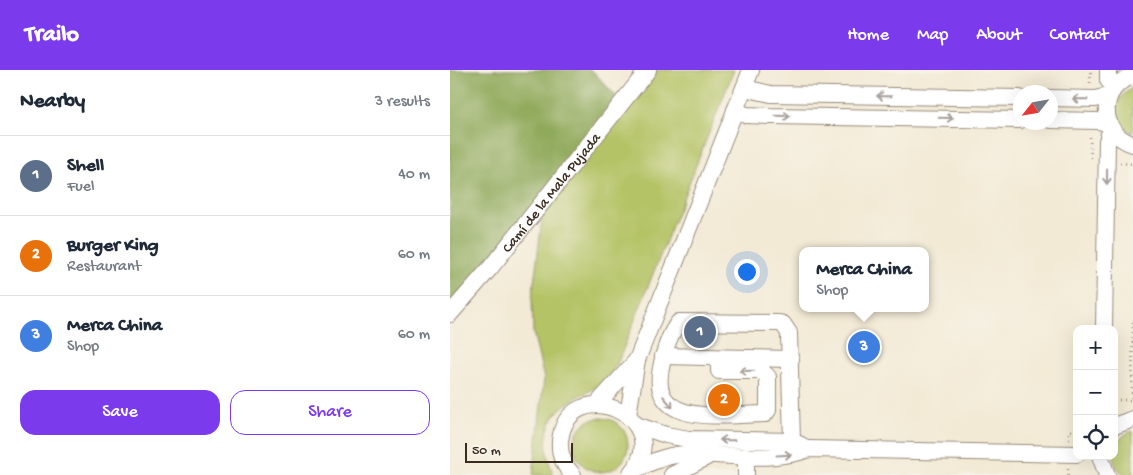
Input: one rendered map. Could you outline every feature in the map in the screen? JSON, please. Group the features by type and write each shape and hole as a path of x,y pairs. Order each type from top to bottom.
{"street":[{"name":"Camí de la Mala Pujada","path":"450,314 491,267 648,70"},
{"path":"631,473 639,460 641,448 640,436 632,420 636,360 751,70"},
{"path":"1108,70 1111,92"},
{"path":"1104,325 1107,141 1110,126 1106,105 1111,92 1121,81 1133,76"},
{"path":"744,88 771,94 1013,98"},
{"path":"1058,98 1095,99 1111,92"},
{"path":"735,110 746,114 770,116 1013,120"},
{"path":"1058,120 1097,121 1110,126 1117,136 1133,144"},
{"path":"653,318 676,326"},
{"path":"719,358 719,371 762,371 768,377 768,410 765,414 686,414 674,409 663,396 658,381 663,356 679,322 783,324 789,332 792,441"},
{"path":"663,356 790,359"},
{"path":"597,404 636,360"},
{"path":"573,475 562,460 561,435 566,423 574,414 584,407 597,404 608,405 632,420 666,435 688,439 792,441 809,449"},
{"path":"1118,425 1133,419"},
{"path":"631,473 662,458 686,454 710,456 790,456 809,449 1073,454"},
{"path":"672,475 710,456"},
{"path":"746,456 746,475"}],"path":[{"path":"1118,400 1132,400 1133,322"}],"green space":[{"path":"450,70 592,70 616,96 570,163 450,305"},
{"path":"658,70 734,70 618,362 600,385 565,405 557,412 552,420 547,437 548,456 554,475 533,475 544,379 533,332 532,299 543,211"},
{"path":"1133,88 1133,133 1121,123 1117,110 1121,97"},
{"path":"596,418 606,418 616,422 624,430 628,445 624,460 616,468 606,472 596,472 586,468 578,460 574,450 574,440 578,430 586,422"},
{"path":"1133,431 1133,475 1118,469 1115,463 1115,460 1118,460 1118,443 1125,435"}],"place":[{"name":"Shell","path":"700,332"},
{"name":"Merca China","path":"864,347"},
{"name":"Burger King","path":"724,400"}]}
